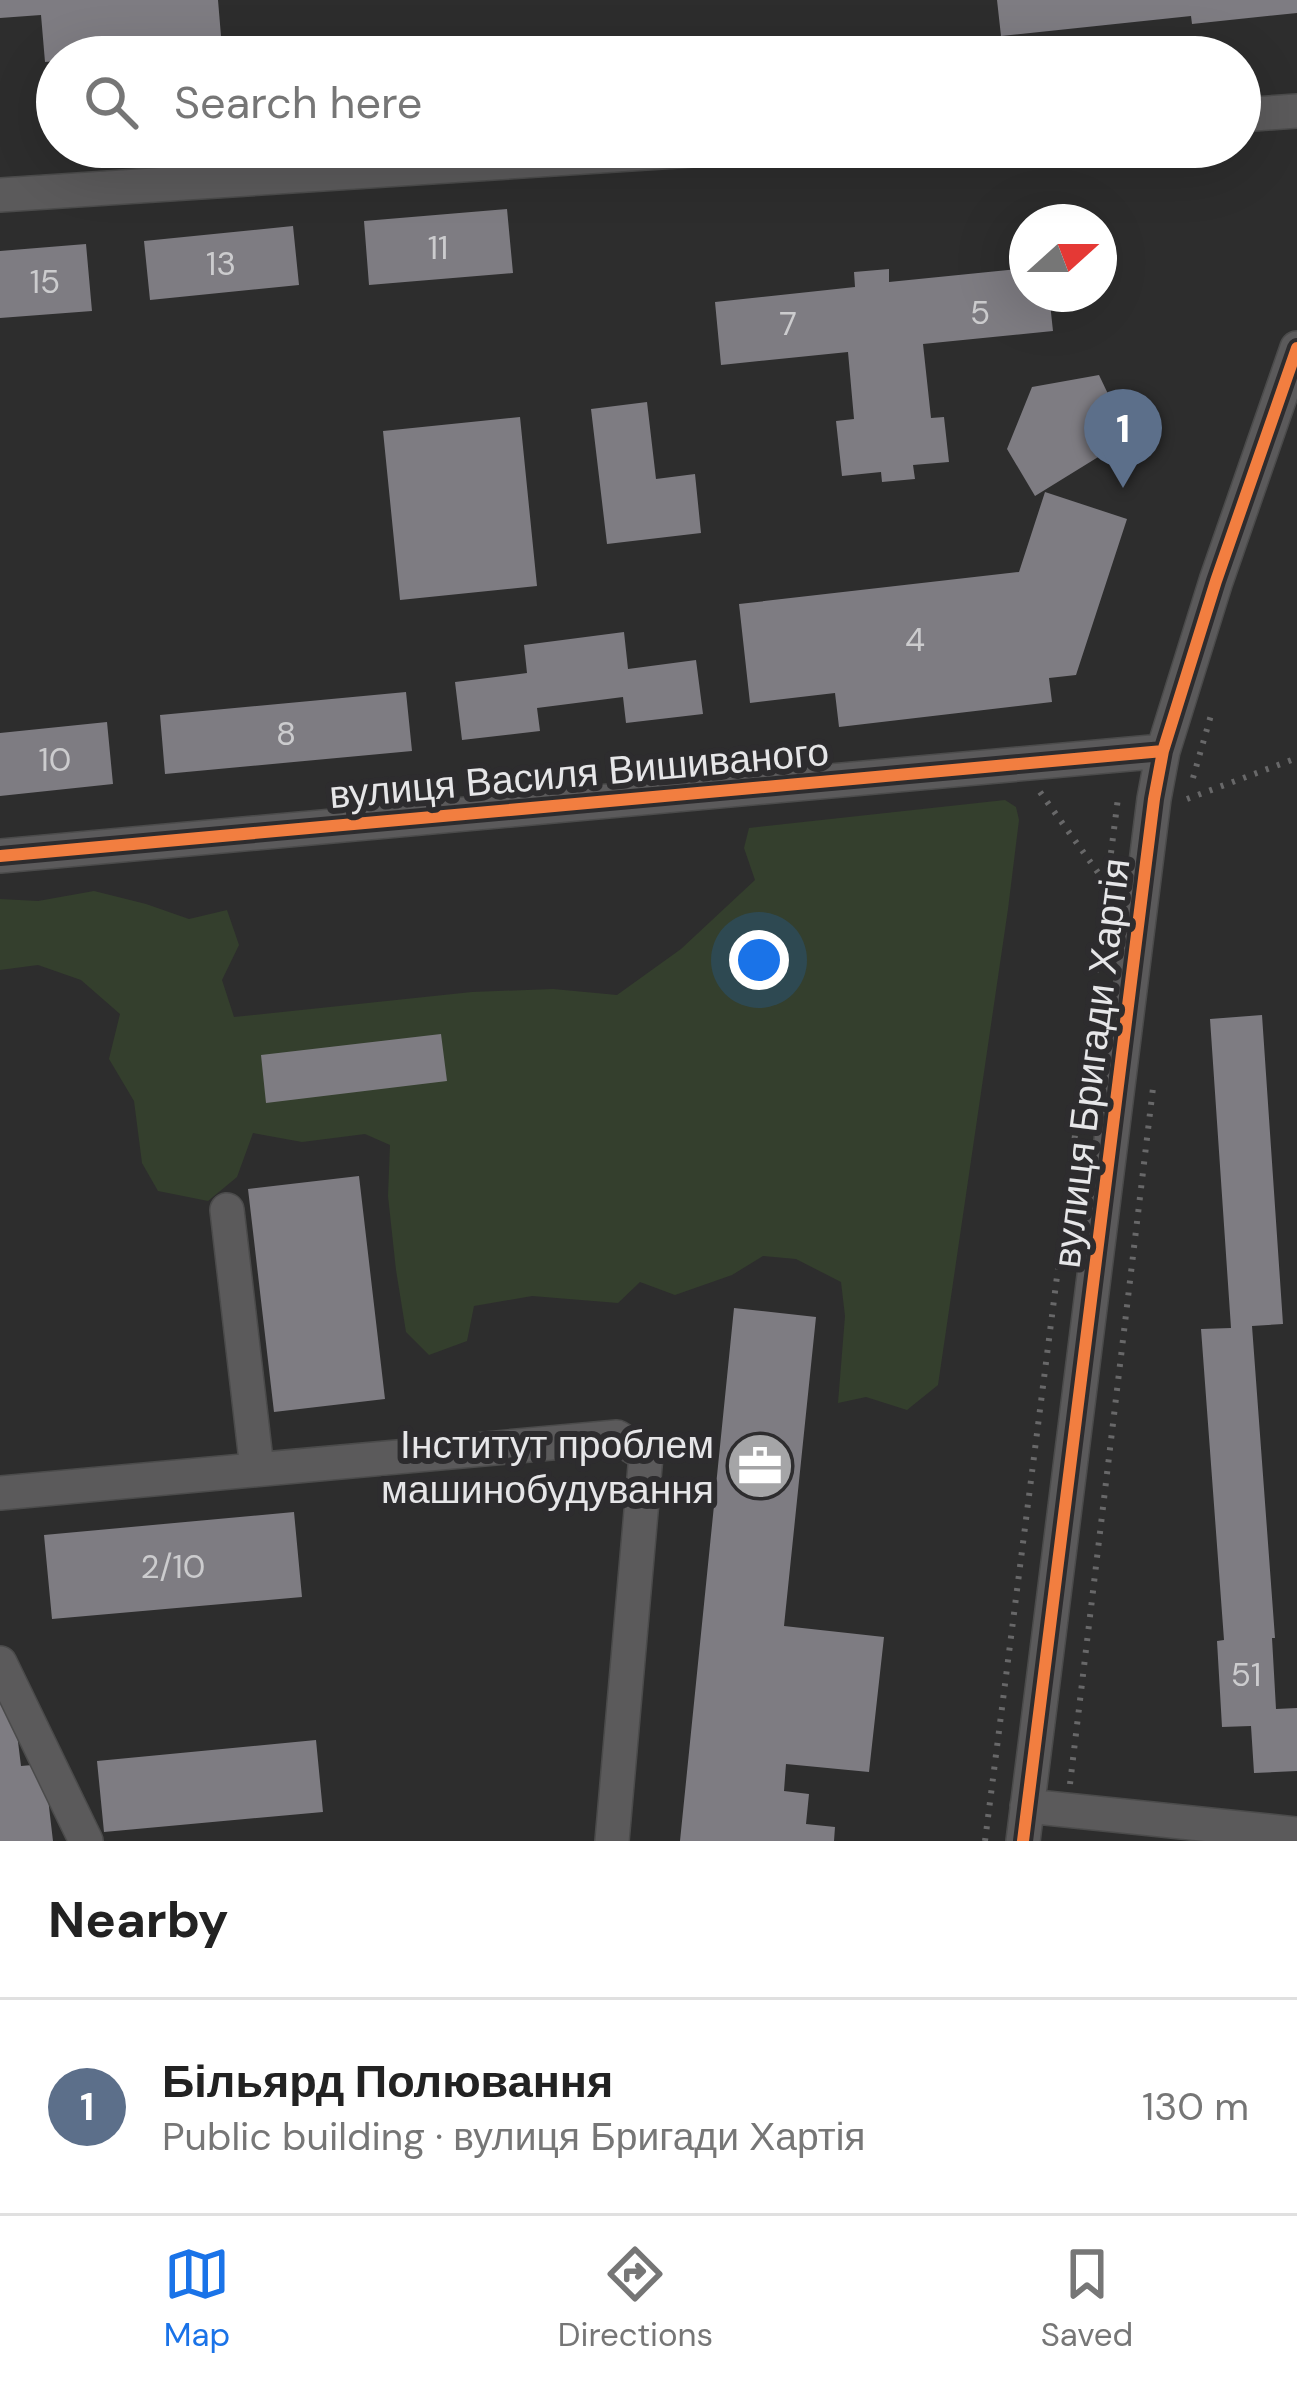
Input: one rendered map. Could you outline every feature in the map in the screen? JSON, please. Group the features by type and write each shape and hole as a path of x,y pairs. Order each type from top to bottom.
{"street":[{"path":"1261,114 1297,111"},
{"path":"0,195 416,168"},
{"name":"вулиця Бригади Хартія","path":"1023,1841 1154,799 1163,751 1216,581 1297,348"},
{"name":"вулиця Василя Вишиваного","path":"0,856 1163,751"},
{"path":"227,1210 257,1469"},
{"path":"0,1492 617,1437 646,1455 612,1841"},
{"path":"0,1663 86,1841"},
{"path":"1027,1805 1297,1834"}],"path":[{"path":"1212,709 1187,799 1297,758"},
{"path":"985,1841 1118,798"},
{"path":"1067,1810 1154,1081"}],"green space":[{"path":"1005,800 1016,807 1019,820 938,1385 907,1410 866,1397 838,1403 845,1316 841,1282 796,1259 763,1256 732,1275 675,1295 640,1282 618,1303 532,1296 474,1306 467,1341 429,1355 406,1332 388,1196 390,1145 365,1134 302,1142 253,1133 237,1177 208,1201 158,1191 142,1163 134,1101 109,1059 120,1014 81,980 38,965 0,970 0,899 38,901 94,891 189,919 227,910 239,945 222,980 234,1017 472,992 553,989 617,995 681,949 755,880 744,848 749,828"}],"building":[{"path":"0,0 218,0 221,36 43,36 41,15 0,18"},
{"path":"997,0 1297,0 1297,13 1192,24 1191,16 1001,36"},
{"path":"507,209 513,273 369,285 364,221"},
{"path":"293,226 299,285 150,300 144,241"},
{"path":"86,244 92,311 0,318 0,251"},
{"path":"889,269 889,282 1009,270 1009,312 1051,312 1053,331 923,344 931,418 944,417 949,462 913,465 915,479 882,482 881,472 842,476 836,421 854,419 848,352 721,365 715,302 855,287 854,272"},
{"path":"1099,375 1129,438 1035,496 1007,449 1032,387"},
{"path":"647,402 656,479 695,474 701,533 607,544 591,409"},
{"path":"520,417 537,586 400,600 383,431"},
{"path":"1045,492 1127,519 1076,675 1049,678 1052,702 839,727 835,693 750,703 739,604 1019,572"},
{"path":"624,632 628,669 696,660 703,714 626,723 623,697 537,708 540,731 462,740 455,682 527,673 524,645"},
{"path":"406,692 412,751 165,774 160,715"},
{"path":"107,722 113,784 0,796 0,733"},
{"path":"1262,1015 1283,1324 1252,1326 1276,1709 1297,1708 1297,1771 1254,1773 1251,1726 1222,1727 1217,1641 1224,1640 1201,1329 1231,1328 1210,1019"},
{"path":"441,1034 447,1081 266,1103 261,1055"},
{"path":"359,1176 385,1399 274,1412 248,1189"},
{"name":"Інститут проблем машинобудування","path":"734,1308 816,1317 784,1626 884,1637 869,1772 786,1764 784,1791 809,1794 806,1824 835,1827 834,1841 680,1841"},
{"path":"294,1512 302,1597 52,1619 44,1535"},
{"path":"13,1701 21,1766 44,1764 53,1841 0,1841 0,1703"},
{"path":"316,1740 323,1812 104,1832 97,1761"}],"cycle path":[{"path":"1023,1841 1154,799 1163,751 1216,581 1297,348"},
{"path":"0,856 1163,751"}],"place":[{"name":"Більярд Полювання","path":"1123,488"},
{"name":"Інститут проблем машинобудування","path":"760,1466"}]}
